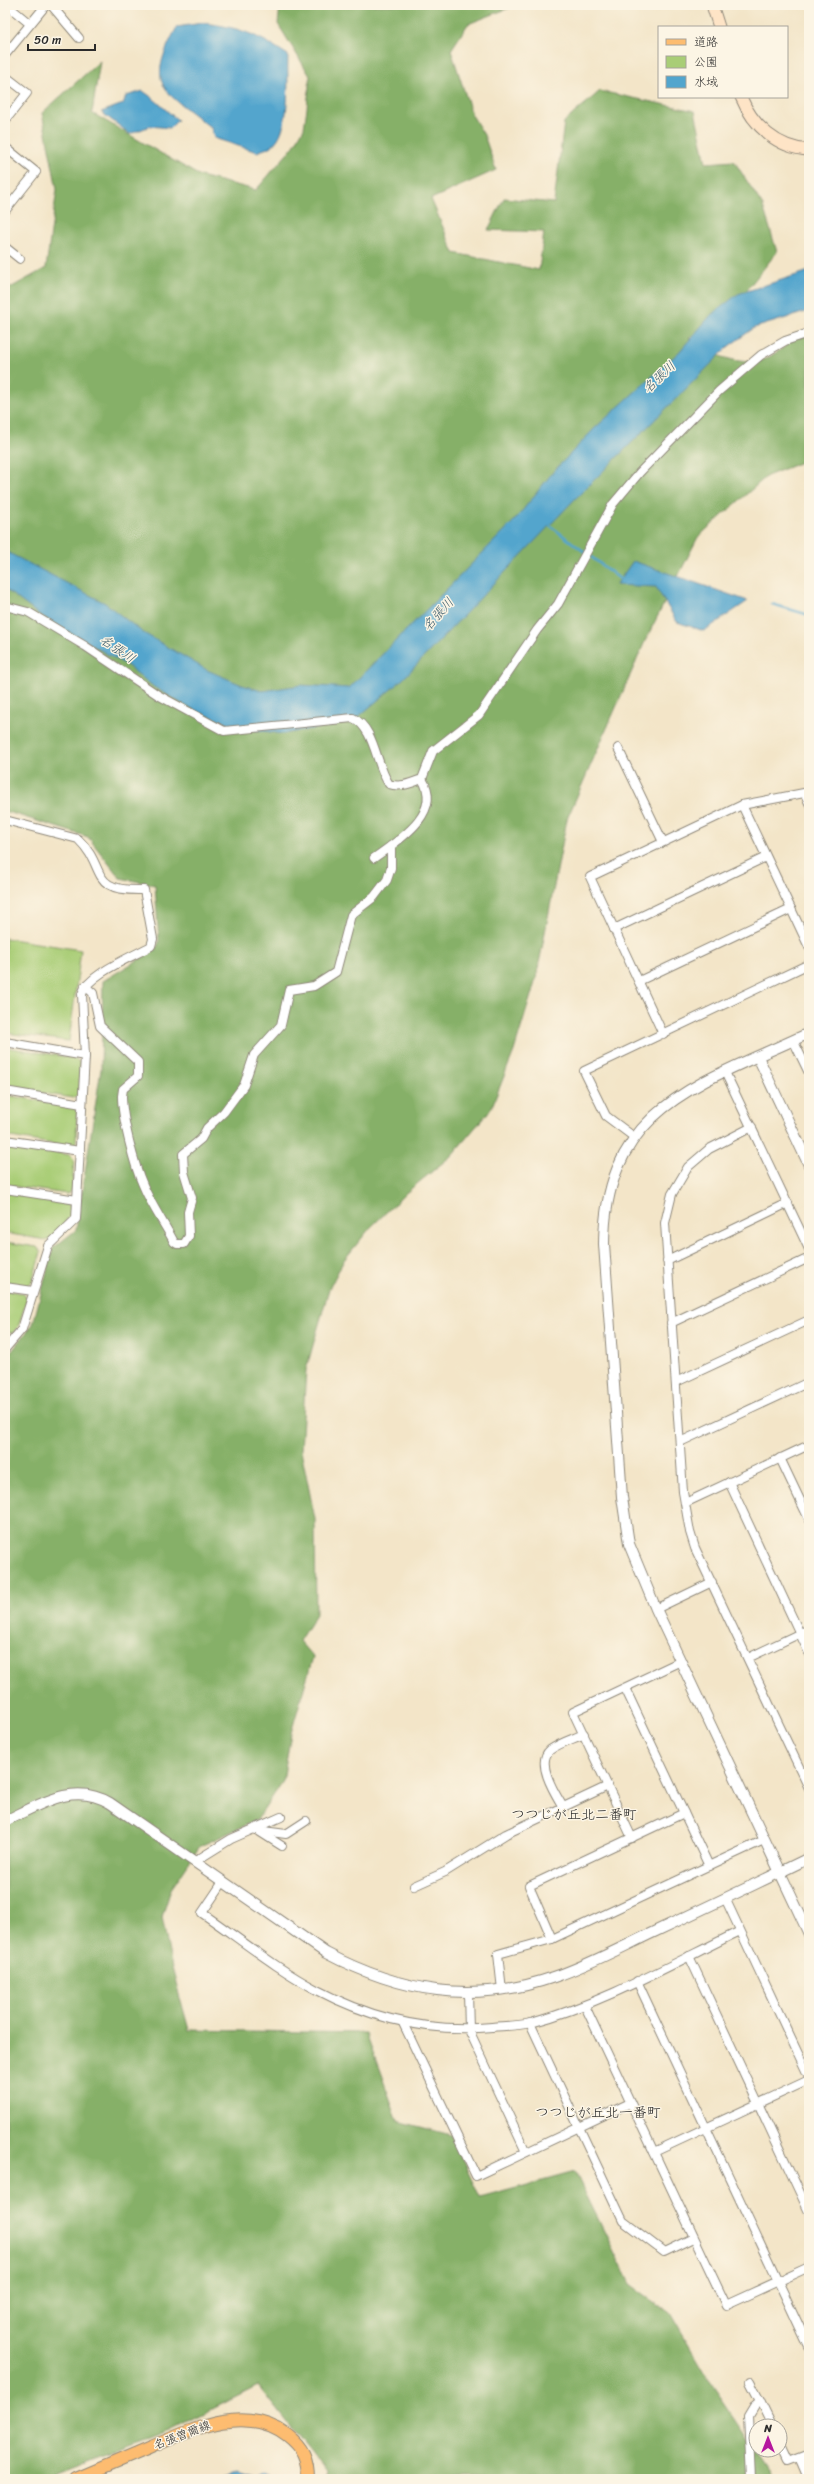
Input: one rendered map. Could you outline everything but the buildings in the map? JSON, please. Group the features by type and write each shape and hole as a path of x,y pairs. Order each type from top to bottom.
{"main road":[{"path":"712,5 719,26"},
{"path":"741,98 747,111 766,132 785,145 809,150"},
{"name":"名張曽爾線","path":"76,2479 192,2430 218,2422 239,2421 258,2421 272,2426 299,2444 308,2462 308,2479"}],"street":[{"path":"7,5 30,24"},
{"path":"5,55 46,5"},
{"path":"51,5 79,38"},
{"path":"5,76 27,93 5,121"},
{"path":"5,147 36,172 5,211"},
{"path":"5,247 20,259"},
{"path":"374,858 391,846 418,822 425,812 428,792 422,779 433,751 479,715 536,630 558,604 614,504 636,477 719,391 761,354 785,341 809,333"},
{"path":"5,606 28,612 85,646 158,695 224,731 352,718 361,724 369,738 384,777 389,784 401,786 422,779"},
{"path":"618,748 663,842"},
{"path":"663,1034 590,877 742,805 807,793 809,803"},
{"path":"742,805 809,947"},
{"path":"5,820 78,839 109,885 123,891 144,890 153,939 151,946 91,979 85,986 82,994 85,1056 76,1219 48,1246 22,1329 9,1338 5,1349"},
{"path":"85,986 93,993 100,1026 138,1062 138,1076 123,1089 122,1096 135,1158 142,1184 174,1242 177,1244 184,1244 190,1236 188,1212 192,1198 184,1172 183,1154 201,1139 207,1128 224,1112 244,1085 254,1055 281,1025 289,990 314,986 336,972 353,912 374,897 387,880 391,868 391,846"},
{"path":"614,929 766,857"},
{"path":"638,981 791,909"},
{"path":"634,1137 606,1116 584,1071 809,964"},
{"path":"809,1033 725,1072 674,1098 654,1114 634,1137 617,1167 608,1193 604,1214 604,1244 625,1520 635,1562 809,1934"},
{"path":"793,1040 809,1073"},
{"path":"5,1042 85,1056"},
{"path":"758,1057 809,1165"},
{"path":"725,1072 809,1249"},
{"path":"5,1091 82,1104"},
{"path":"752,1127 700,1155 682,1175 672,1194 666,1213 666,1261 685,1503 694,1542 809,1788"},
{"path":"5,1140 80,1151"},
{"path":"5,1189 77,1200"},
{"path":"666,1261 788,1203"},
{"path":"671,1323 809,1258"},
{"path":"5,1287 34,1291"},
{"path":"676,1382 809,1320"},
{"path":"680,1442 809,1382"},
{"path":"685,1503 809,1445"},
{"path":"780,1458 809,1520"},
{"path":"729,1482 809,1653"},
{"path":"656,1609 712,1582"},
{"path":"748,1658 809,1629"},
{"path":"632,1838 573,1712 681,1662"},
{"path":"625,1688 709,1866"},
{"path":"563,1807 545,1771 546,1758 550,1751 584,1734"},
{"path":"414,1886 445,1872 506,1834 608,1786"},
{"path":"5,1821 56,1797 73,1794 89,1794 110,1803 326,1953 355,1968 409,1987 440,1992 502,1990 540,1982 569,1972 809,1858"},
{"path":"552,1939 529,1886 684,1813"},
{"path":"194,1862 231,1839 256,1830 281,1817"},
{"path":"256,1830 286,1834 306,1821"},
{"path":"256,1830 282,1846"},
{"path":"502,1990 498,1954 552,1939 764,1840"},
{"path":"223,1882 202,1913 316,1990 359,2010 403,2023 469,2030 530,2023 584,2006 740,1930"},
{"path":"654,2152 759,2105 809,2078 725,1898"},
{"path":"688,1956 809,2212"},
{"path":"637,1981 809,2347"},
{"path":"468,1992 469,2030 526,2152"},
{"path":"584,2006 726,2305 809,2267"},
{"path":"403,2023 476,2176 630,2103"},
{"path":"530,2023 623,2221 664,2252 693,2238"},
{"path":"750,2382 768,2418"},
{"path":"751,2479 748,2416 754,2406 760,2401"},
{"path":"787,2458 788,2461 809,2453"},
{"path":"799,2458 808,2479"}],"green space":[{"path":"280,5 517,5 468,24 451,50 472,115 484,135 496,170 431,199 454,253 539,270 544,232 488,230 504,198 554,203 564,122 600,91 695,111 706,163 734,161 763,206 777,252 737,302 689,338 705,350 727,358 750,362 760,361 769,357 804,331 809,330 809,459 767,476 698,537 646,639 567,819 536,979 514,1051 491,1109 451,1156 407,1192 370,1228 344,1260 329,1289 306,1370 301,1450 315,1519 316,1614 299,1641 313,1657 291,1733 283,1781 257,1820 200,1846 171,1889 162,1917 172,1968 189,2030 366,2033 398,2121 451,2135 480,2198 575,2172 630,2284 670,2313 713,2387 748,2438 748,2458 762,2458 776,2479 323,2479 325,2471 258,2386 169,2431 43,2479 5,2479 5,1360 33,1324 53,1248 76,1230 101,1069 103,981 156,949 159,942 155,885 120,878 88,837 5,811 5,286 12,287 46,268 57,189 42,113 100,61 92,113 200,176 256,190 294,146 304,128 307,108 310,76 278,24"},
{"path":"5,938 81,950 69,1041 5,1033"},
{"path":"5,1047 75,1058 80,1063 79,1094 73,1098 5,1087"},
{"path":"5,1095 72,1106 77,1111 76,1142 71,1147 5,1136"},
{"path":"5,1144 70,1155 74,1159 72,1191 67,1194 5,1185"},
{"path":"5,1192 67,1203 72,1209 72,1214 52,1238 46,1240 5,1233"},
{"path":"5,1242 37,1247 41,1252 32,1282 27,1286 5,1282"},
{"path":"5,1290 23,1293 27,1299 18,1327 13,1333 5,1331"}],"water":[{"path":"202,23 237,29 257,37 288,55 288,90 285,117 278,139 271,146 257,152 214,138 211,128 171,96 164,86 161,76 162,64 167,48 177,27"},
{"path":"143,91 178,120 170,128 150,126 130,134 101,112 123,104 126,96"},
{"name":"名張川","path":"809,271 809,311 754,328 729,346 574,500 402,680 352,722 283,734 231,726 184,705 154,687 128,666 38,614 5,589 5,551 105,603 142,632 207,670 242,685 262,691 301,685 349,688 515,520 553,472 594,429 679,352 711,315 738,294"},
{"path":"633,561 748,601 704,631 677,622 656,587 616,585"},
{"path":"237,2468 255,2474 264,2469 279,2479 219,2479"}],"waterway":[{"path":"548,524 620,579"},
{"path":"772,604 809,615"}],"district":[{"name":"つつじが丘北二番町","path":"574,1814"},
{"name":"つつじが丘北一番町","path":"598,2112"}]}
